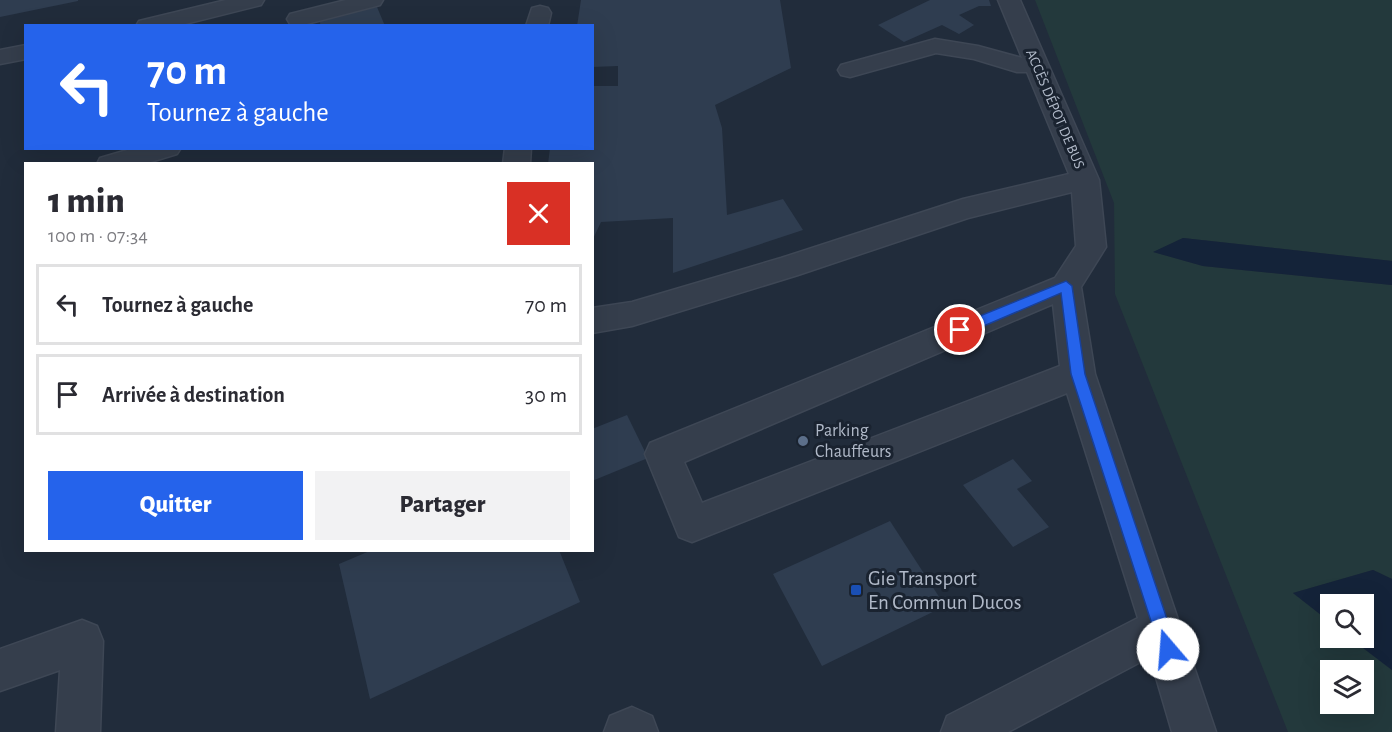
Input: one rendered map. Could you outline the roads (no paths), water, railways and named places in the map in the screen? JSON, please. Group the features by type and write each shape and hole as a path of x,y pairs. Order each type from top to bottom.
{"street":[{"path":"155,24 253,0"},
{"path":"295,13 372,0"},
{"name":"ACCÈS DÉPOT DE BUS","path":"1009,0 1085,180 1091,247 1066,286"},
{"path":"850,70 935,46 978,53 1017,65 1036,65"},
{"path":"0,57 24,52"},
{"path":"117,162 161,150"},
{"path":"594,321 654,307 963,210 1085,180"},
{"path":"1078,374 692,524 663,454 1066,286 1078,374 1194,732"},
{"path":"963,732 1162,628"},
{"path":"0,670 82,640 78,732"},
{"path":"626,732 632,729 636,732"}],"water":[{"path":"1183,238 1392,261 1392,285 1203,266 1153,252"},
{"path":"1373,570 1392,579 1392,670 1363,648 1374,648 1374,594 1320,594 1320,614 1293,593"}],"place":[{"name":"Parking Chauffeurs","path":"803,441"},
{"name":"Gie Transport En Commun Ducos","path":"856,590"}]}
